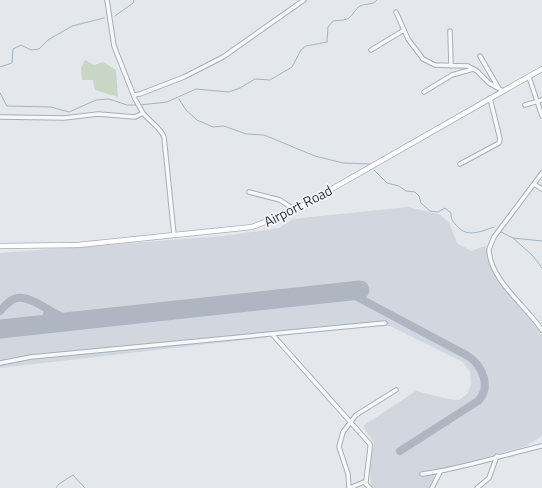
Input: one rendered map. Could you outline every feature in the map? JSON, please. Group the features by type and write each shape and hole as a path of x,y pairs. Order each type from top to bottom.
{"street":[{"path":"107,0 114,46 134,95 143,113 151,123 159,128 164,138 174,235"},
{"path":"134,95 184,77 223,57 304,0"},
{"path":"396,12 413,48 423,59 434,65 466,66 474,69 489,83 498,87"},
{"path":"371,50 404,30"},
{"path":"450,31 451,66"},
{"path":"480,56 498,87 503,92"},
{"path":"424,92 452,75 474,69"},
{"name":"Airport Road","path":"0,246 78,245 252,227 295,210 542,69"},
{"path":"529,77 542,116"},
{"path":"460,164 499,143 500,139 490,98"},
{"path":"525,105 542,100"},
{"path":"0,117 64,118 95,114 135,116 143,113"},
{"path":"542,173 494,237 489,252 506,287 542,330"},
{"path":"534,184 542,189"},
{"path":"249,192 280,200 295,210"},
{"path":"0,363 31,357 385,323"},
{"path":"272,334 345,415 351,424 363,435 371,447 367,465 366,483 370,488"},
{"path":"366,483 360,482 349,488 348,474 339,443 343,432 356,416 368,406 396,390"},
{"path":"422,474 440,472 497,456 542,446"},
{"path":"477,488 489,478 497,456"},
{"path":"432,488 440,472"}],"shaded area":[{"path":"407,207 439,214 449,222 457,243 471,251 485,246 491,264 503,285 542,334 542,436 526,446 438,471 434,476 431,488 372,488 369,466 374,443 363,426 416,391 448,399 459,400 467,394 471,385 470,372 463,362 390,326 364,326 0,368 0,253 224,236 279,228 293,219"}],"green space":[{"path":"85,60 94,65 103,62 116,70 118,97 95,90 93,80 82,80 81,68"}],"waterway":[{"path":"115,16 133,3 134,0"},
{"path":"140,105 167,102 196,89 229,92 240,88 255,79 270,80 292,67 301,50 306,46 327,42 328,27 333,21 347,19 360,6 373,3 377,0"},
{"path":"0,67 12,63 13,49 21,45 31,50 39,49 48,40 72,26 104,18"},
{"path":"0,93 7,106 51,107 69,112 96,100 109,99 127,105 137,105"},
{"path":"179,99 186,110 197,120 213,127 224,126 246,134 264,135 315,156 343,163 370,164"},
{"path":"374,170 387,183 399,186 406,191 415,192 419,196 421,203 430,211 438,212 445,208 451,213 451,217 456,225 466,232 475,233 494,227"},
{"path":"501,232 513,238 542,241"},
{"path":"513,238 533,256 542,268"},
{"path":"56,488 59,484 73,475 85,488"}],"taxiway":[{"path":"346,291 468,356 477,365 484,377 484,389 478,401 400,451"},
{"path":"0,311 12,300 23,298 37,303 59,316 73,321"},
{"path":"39,325 45,321 48,310"}],"runway":[{"path":"0,329 360,290"}]}
